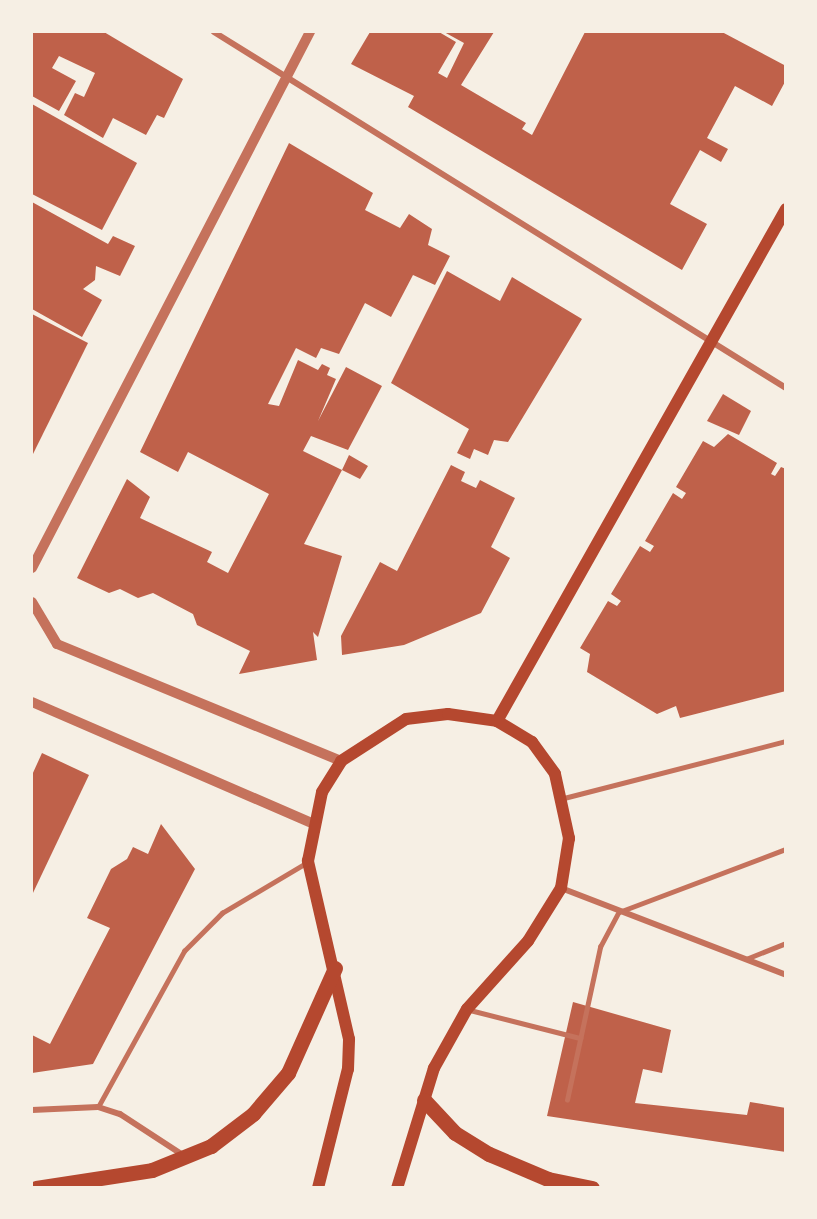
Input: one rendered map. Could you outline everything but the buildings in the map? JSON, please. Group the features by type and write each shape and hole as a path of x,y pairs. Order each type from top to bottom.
{"main road":[{"path":"497,721 786,208"},
{"path":"318,1188 348,1069 345,1008 313,899 308,861 312,823 341,761 406,719 448,714 497,721 532,742 555,774 564,798 569,838 561,888 528,941 467,1009 434,1068 397,1188"},
{"path":"36,1188 152,1170 189,1159 253,1114 288,1072 335,968"},
{"path":"424,1100 455,1133 489,1154 548,1179 592,1188"}],"street":[{"path":"214,32 289,76 709,345 786,388"},
{"path":"32,568 310,32"},
{"path":"32,602 57,644 341,761"},
{"path":"32,702 312,823"},
{"path":"561,888 786,975"},
{"path":"32,1110 98,1107 120,1114 189,1159"}],"lane":[{"path":"564,798 786,741"},
{"path":"567,1100 600,947 619,912 786,849"},
{"path":"98,1107 184,951 222,913 308,861"},
{"path":"746,959 786,944"},
{"path":"467,1009 580,1038"}]}
